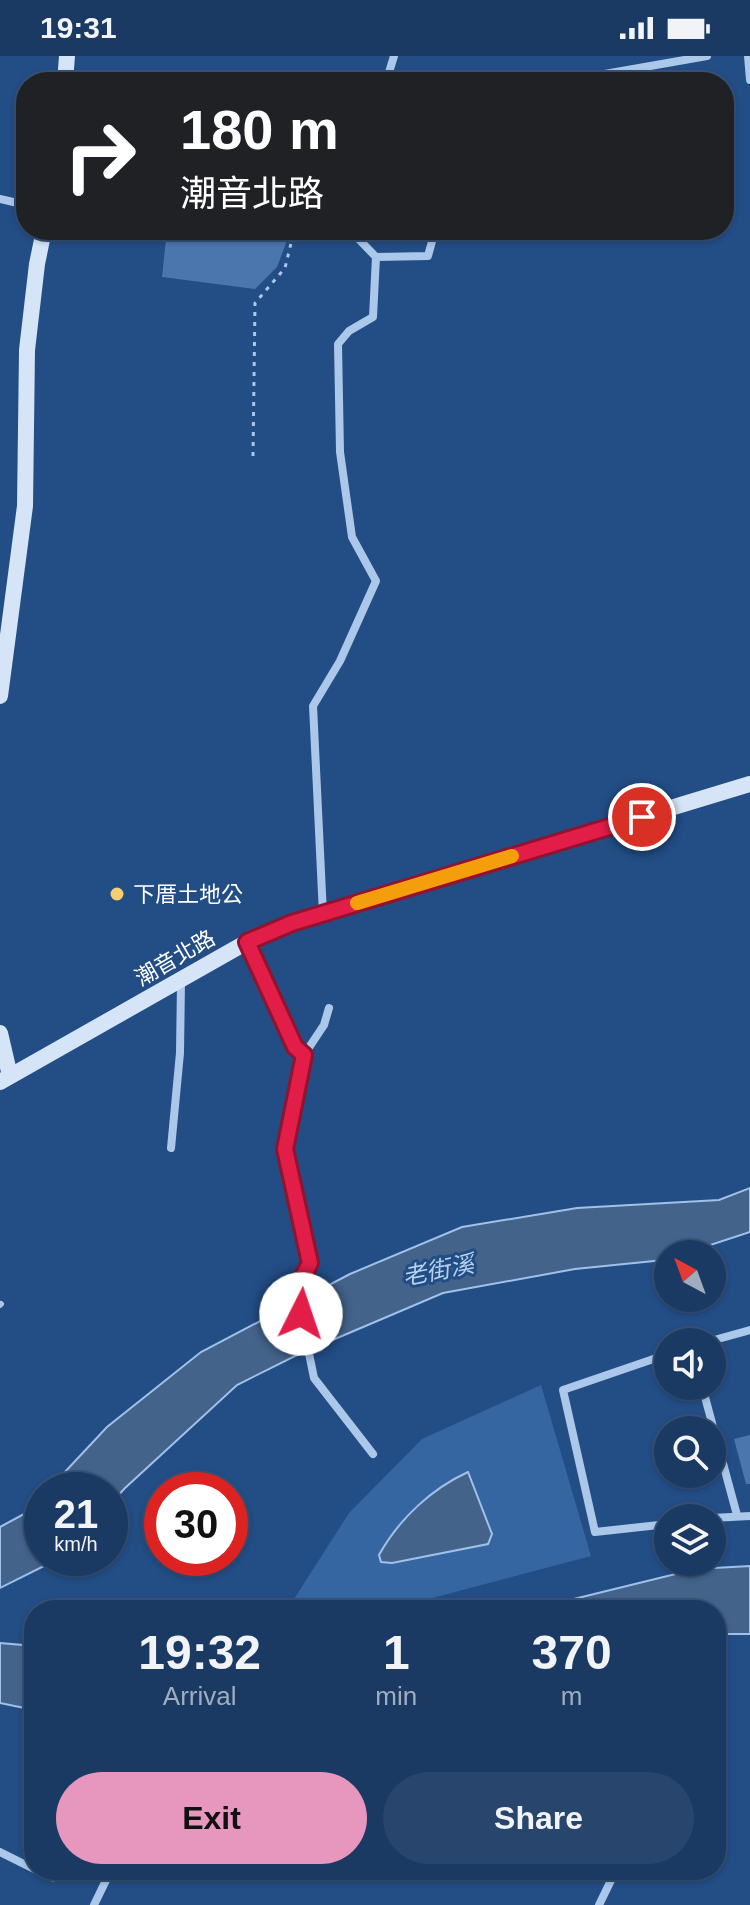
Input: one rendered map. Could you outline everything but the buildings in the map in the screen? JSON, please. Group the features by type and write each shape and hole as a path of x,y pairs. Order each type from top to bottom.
{"street":[{"path":"616,72 707,56"},
{"path":"748,56 750,80"},
{"path":"0,696 5,623 25,506 27,350 42,240"},
{"path":"323,914 313,706 340,661 376,581 352,537 340,452 338,344 349,331 373,317 376,257 360,240"},
{"path":"376,257 428,256 432,240"},
{"name":"潮音北路","path":"5,1079 247,942 292,923 750,784"},
{"path":"247,942 295,1047 304,1055"},
{"path":"171,1148 180,1053 181,982"},
{"path":"329,1008 324,1025 304,1055 285,1149 310,1263 296,1290 314,1378 373,1454"},
{"path":"0,1033 5,1079"},
{"path":"726,1337 750,1330"},
{"path":"654,1359 563,1390 595,1532 654,1526"},
{"path":"706,1400 737,1515"},
{"path":"726,1516 750,1516"},
{"path":"0,1852 24,1864"},
{"path":"94,1905 106,1880"},
{"path":"599,1905 611,1880"}],"path":[{"path":"253,456 255,303 285,268 292,240"}],"shaded area":[{"path":"541,1385 591,1556 425,1600 293,1600 349,1513 422,1439"}],"water":[{"name":"老街溪","path":"750,1188 750,1232 726,1240 654,1240 654,1261 575,1269 443,1293 295,1356 237,1385 128,1485 128,1472 65,1472 107,1427 201,1352 350,1274 462,1227 577,1208 719,1200"},
{"path":"468,1472 492,1534 488,1544 392,1563 381,1562 379,1555 406,1517 441,1487"},
{"path":"24,1514 24,1576 0,1588 0,1527"},
{"path":"750,1566 750,1634 726,1634 726,1600 570,1600 667,1576 726,1576 726,1567"},
{"path":"0,1643 24,1645 24,1708 0,1703"}],"slow traffic":[{"path":"357,903 512,856"}],"place":[{"name":"下厝土地公","path":"117,894"}],"route":[{"path":"301,1314 296,1290 310,1263 285,1149 304,1055 295,1047 247,942 292,923 642,817"}]}
